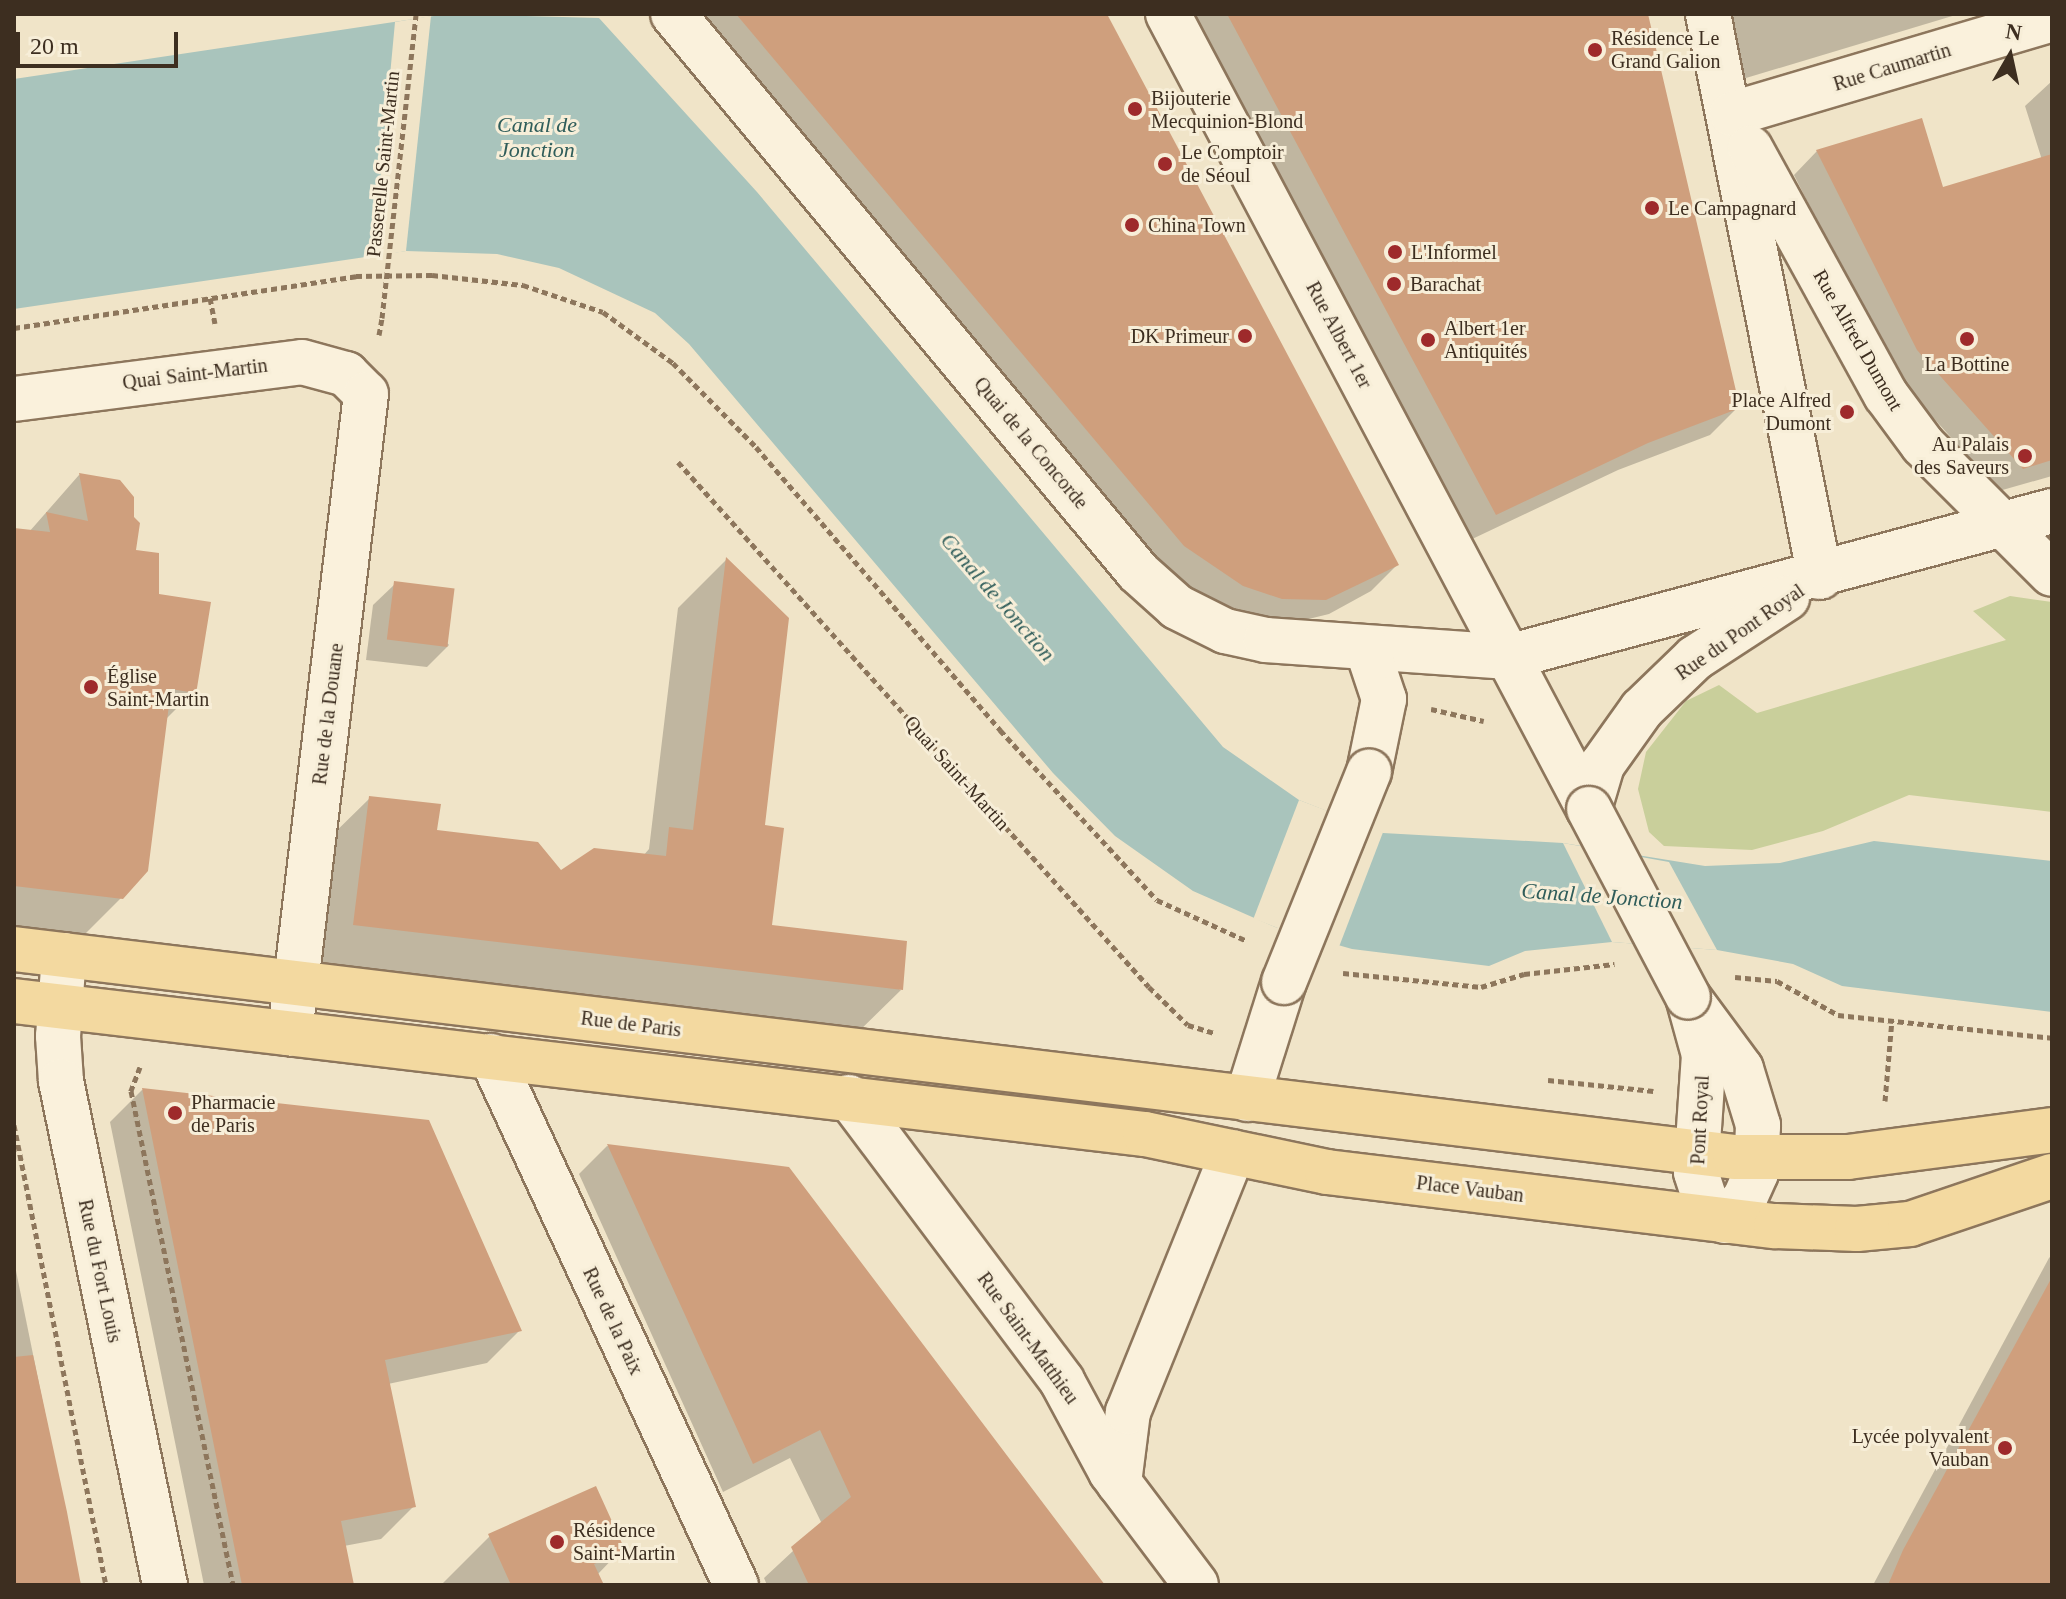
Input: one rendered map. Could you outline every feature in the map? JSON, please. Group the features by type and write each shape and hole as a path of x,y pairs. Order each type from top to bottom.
{"main road":[{"name":"Rue de Paris","path":"14,949 1247,1099"},
{"path":"14,1001 849,1097 1145,1134 1233,1152 1247,1099 1759,1159 1848,1157 2052,1130"},
{"name":"Place Vauban","path":"1233,1152 1327,1172 1725,1221 1885,1228 1935,1218 2052,1176"}],"street":[{"name":"Quai de la Concorde","path":"673,14 1156,591 1202,621 1245,637 1508,657"},
{"name":"Rue Albert 1er","path":"1168,14 1508,657"},
{"name":"Rue Alfred Dumont","path":"1708,14 1732,114 1820,577"},
{"name":"Rue Caumartin","path":"1732,114 2052,19"},
{"name":"Rue Alfred Dumont","path":"1732,114 1886,395 1923,445 2052,574"},
{"name":"Quai Saint-Martin","path":"14,399 302,362 346,374 366,394"},
{"name":"Rue de la Douane","path":"290,1033 366,394"},
{"name":"Rue du Pont Royal","path":"1508,657 1820,577 2052,511"},
{"name":"Rue du Pont Royal","path":"1589,809 1611,748 1676,674 1820,577"},
{"path":"1247,1099 1260,1049 1284,982 1369,772 1384,699 1367,648"},
{"name":"Pont Royal","path":"1508,657 1688,997 1730,1048 1749,1085 1759,1159"},
{"name":"Rue du Fort Louis","path":"64,955 59,1007 61,1081 165,1585"},
{"name":"Pont Royal","path":"1688,997 1704,1055 1695,1153 1705,1200 1725,1221"},
{"name":"Rue de la Paix","path":"491,1056 736,1585"},
{"name":"Rue Saint-Matthieu","path":"849,1097 1062,1381 1119,1483 1196,1585"},
{"path":"1119,1483 1128,1412 1233,1152"},
{"path":"1725,1221 1751,1186 1759,1159"}],"path":[{"name":"Passerelle Saint-Martin","path":"382,318 416,14"},
{"path":"14,328 356,276 432,275 523,285 603,312 673,363 756,447 1000,730 1157,900 1253,943"},
{"path":"210,298 218,336"},
{"name":"Quai Saint-Martin","path":"678,462 1149,987 1188,1025 1260,1049"},
{"path":"1339,972 1481,987 1524,974 1620,965"},
{"path":"1730,976 1777,981 1838,1015 2052,1038"},
{"path":"155,1018 151,1044 131,1091 233,1585"},
{"path":"1884,1109 1892,1020"},
{"path":"1543,1079 1701,1096"},
{"path":"14,1125 106,1585"}],"green space":[{"path":"2010,596 2052,602 2052,812 1909,795 1823,831 1752,850 1664,846 1649,832 1638,789 1646,752 1686,701 1719,685 1757,713 2006,640 1973,611"}],"water":[{"name":"Canal de Jonction","path":"447,14 599,18 757,192 1223,747 1299,800 1383,833 1563,843 1705,866 1780,863 1874,841 2052,861 2052,1012 1842,986 1793,964 1717,950 1612,942 1525,951 1489,966 1352,949 1275,927 1193,891 1115,836 1053,773 689,344 655,313 559,268 497,254 406,251 14,309 14,79"}],"pier":[{"path":"431,16 406,251 373,257 395,22"},
{"path":"1299,800 1383,832 1338,951 1253,919"},
{"path":"1563,843 1669,862 1717,950 1612,942"}],"building":[{"path":"736,14 1107,14 1399,565 1326,600 1282,599 1243,586 1184,546"},
{"path":"1227,14 1648,14 1740,408 1648,443 1496,515"},
{"path":"1922,118 1943,187 2052,154 2052,460 2023,469 1917,350 1816,150"},
{"name":"Église Saint-Martin","path":"79,473 120,480 134,497 134,517 140,523 136,550 159,553 159,594 211,602 195,693 171,689 148,871 123,899 14,886 14,528 50,532 46,512 88,521"},
{"path":"726,557 789,618 765,825 784,828 772,925 907,941 903,990 353,925 369,796 441,804 437,830 538,842 561,870 594,848 666,856 669,827 693,830"},
{"path":"394,581 455,588 447,647 387,640"},
{"path":"142,1088 429,1120 522,1331 385,1360 416,1507 341,1521 354,1585 242,1585"},
{"path":"607,1144 789,1167 1105,1585 809,1585 791,1547 851,1497 820,1430 753,1464"},
{"name":"Lycée polyvalent Vauban","path":"2052,1277 2052,1585 1888,1585 1903,1550"},
{"path":"33,1355 81,1585 14,1585 14,1357"},
{"name":"Résidence Saint-Martin","path":"596,1486 625,1550 594,1564 604,1585 511,1585 488,1534"}],"place":[{"name":"Résidence Le Grand Galion","path":"1595,50"},
{"name":"Bijouterie Mecquinion-Blond","path":"1135,109"},
{"name":"Le Comptoir de Séoul","path":"1165,164"},
{"name":"Le Campagnard","path":"1652,208"},
{"name":"China Town","path":"1132,225"},
{"name":"L'Informel","path":"1395,252"},
{"name":"Barachat","path":"1394,284"},
{"name":"DK Primeur","path":"1245,336"},
{"name":"La Bottine","path":"1967,339"},
{"name":"Albert 1er Antiquités","path":"1428,340"},
{"name":"Place Alfred Dumont","path":"1847,412"},
{"name":"Au Palais des Saveurs","path":"2025,456"},
{"name":"Église Saint-Martin","path":"91,687"},
{"name":"Pharmacie de Paris","path":"175,1113"},
{"name":"Lycée polyvalent Vauban","path":"2005,1448"},
{"name":"Résidence Saint-Martin","path":"557,1542"}]}
